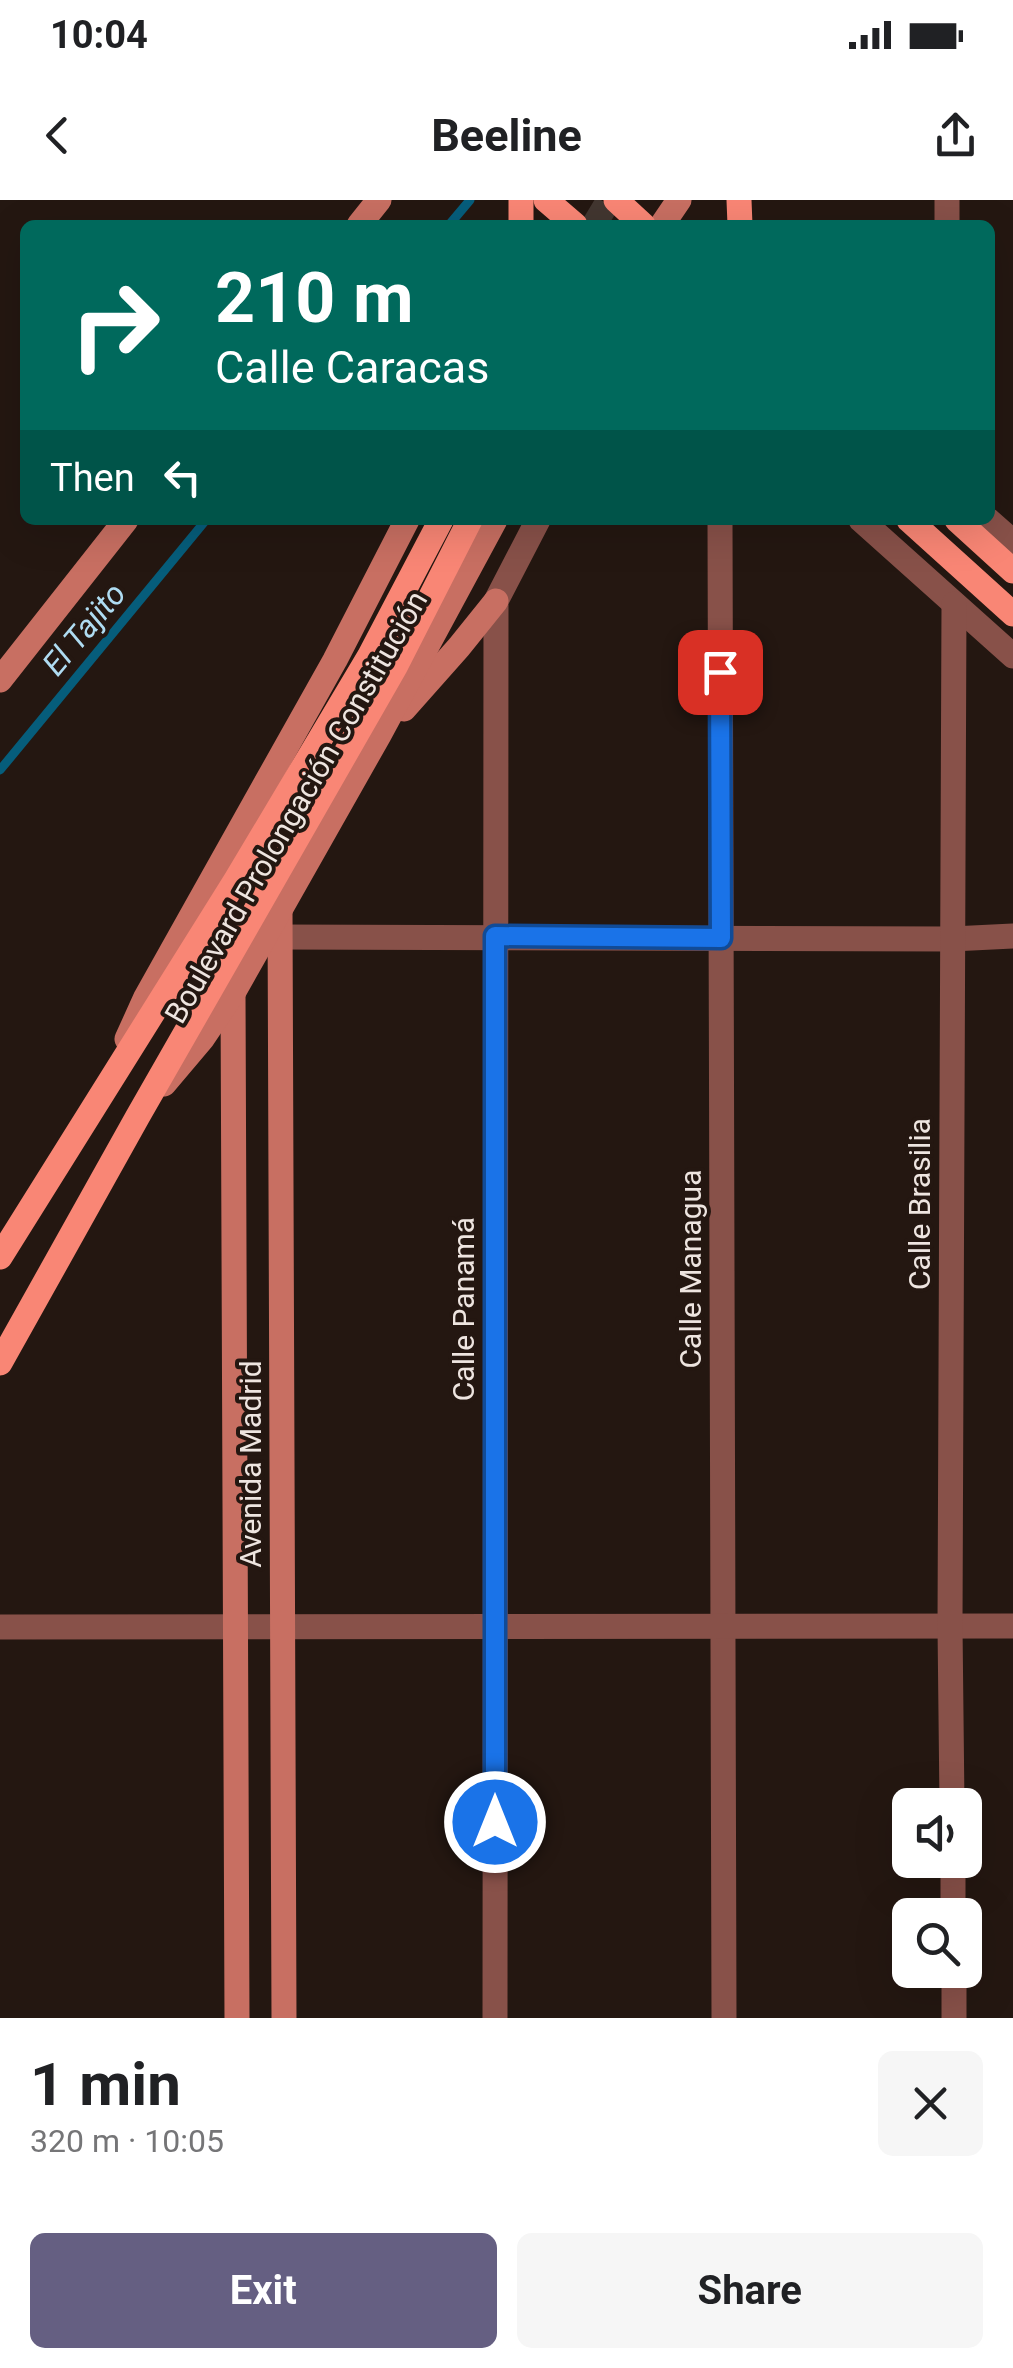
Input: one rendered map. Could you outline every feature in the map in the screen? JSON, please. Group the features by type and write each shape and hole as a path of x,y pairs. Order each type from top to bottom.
{"main road":[{"path":"616,200 638,220"},
{"name":"Boulevard Prolongación Constitución","path":"0,1257 370,657 438,525"},
{"name":"Boulevard Prolongación Constitución","path":"0,1363 395,667 467,525"},
{"path":"915,525 1013,614"},
{"path":"963,525 1013,571"}],"street":[{"path":"363,220 379,200"},
{"path":"0,680 122,525"},
{"name":"Boulevard Prolongación Constitución","path":"107,1084 146,997 335,660 404,525"},
{"name":"Boulevard Prolongación Constitución","path":"138,1116 202,1039 233,993 380,734 492,525"},
{"path":"380,734 496,601 535,525"},
{"name":"Calle Managua","path":"720,525 724,2018"},
{"path":"867,525 1013,656"},
{"path":"994,525 1013,542"},
{"name":"Calle Panamá","path":"495,2018 496,601"},
{"name":"Calle Brasilia","path":"952,1788 954,604"},
{"name":"Avenida Madrid","path":"280,910 284,2018"},
{"path":"280,937 1013,936"},
{"name":"Avenida Madrid","path":"233,993 237,2018"},
{"path":"0,1628 1013,1626"},
{"path":"954,1988 954,2018"}],"waterway":[{"name":"El Tajito","path":"453,220 470,200"},
{"name":"El Tajito","path":"0,770 202,525"}],"tunnel":[{"path":"597,220 609,200"}],"route":[{"path":"495,1822 495,936 721,938 720,672"}]}
